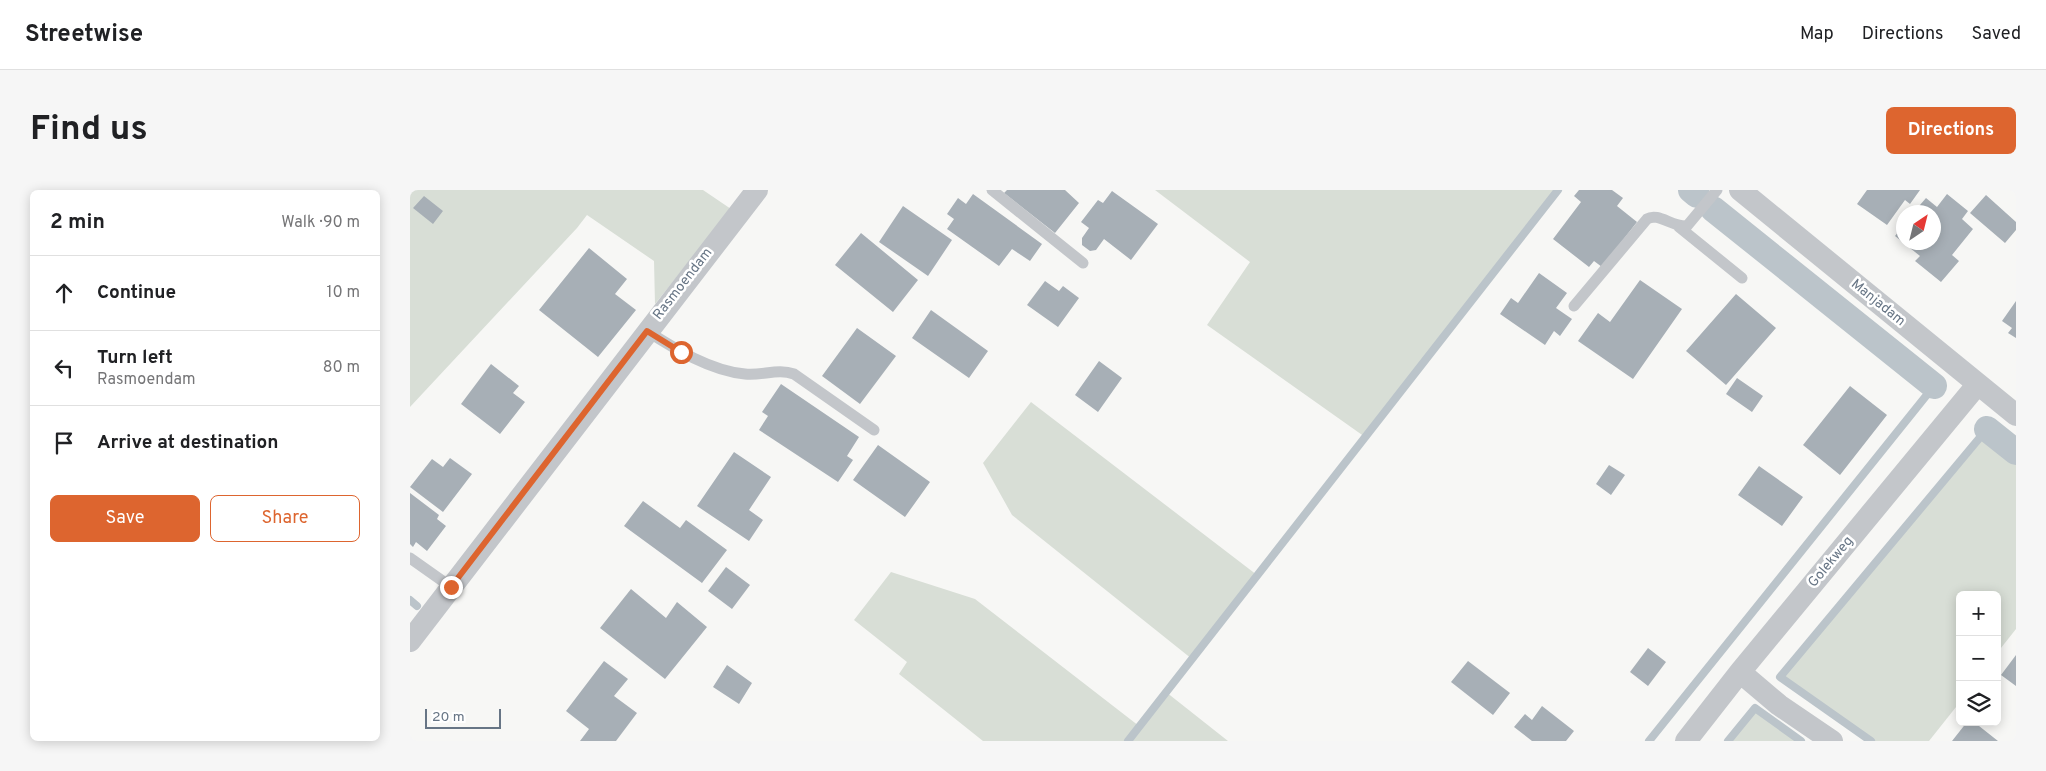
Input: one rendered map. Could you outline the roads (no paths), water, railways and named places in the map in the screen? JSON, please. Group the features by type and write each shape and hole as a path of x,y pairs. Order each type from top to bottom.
{"street":[{"name":"Rasmoendam","path":"410,641 757,190"},
{"name":"Manjadam","path":"1740,190 2016,415"},
{"name":"Golekweg","path":"1686,741 1740,672 1978,385"},
{"path":"1740,672 1779,705 1832,741"}],"lane":[{"path":"992,190 1083,263"},
{"path":"1679,227 1687,226 1717,190"},
{"path":"1574,306 1647,219 1652,216 1657,216 1679,227 1742,278"},
{"path":"647,331 681,352 732,373 763,374 780,371 794,374 874,430"},
{"path":"410,558 451,587"}],"waterway":[{"path":"1128,741 1558,190"},
{"path":"1691,190 1697,195"},
{"path":"1713,209 1934,386"},
{"path":"1649,741 1934,386"},
{"path":"1871,741 1780,677 1987,429"},
{"path":"1987,429 2016,452"},
{"path":"410,600 417,606"},
{"path":"1728,741 1755,708 1801,741"}]}
